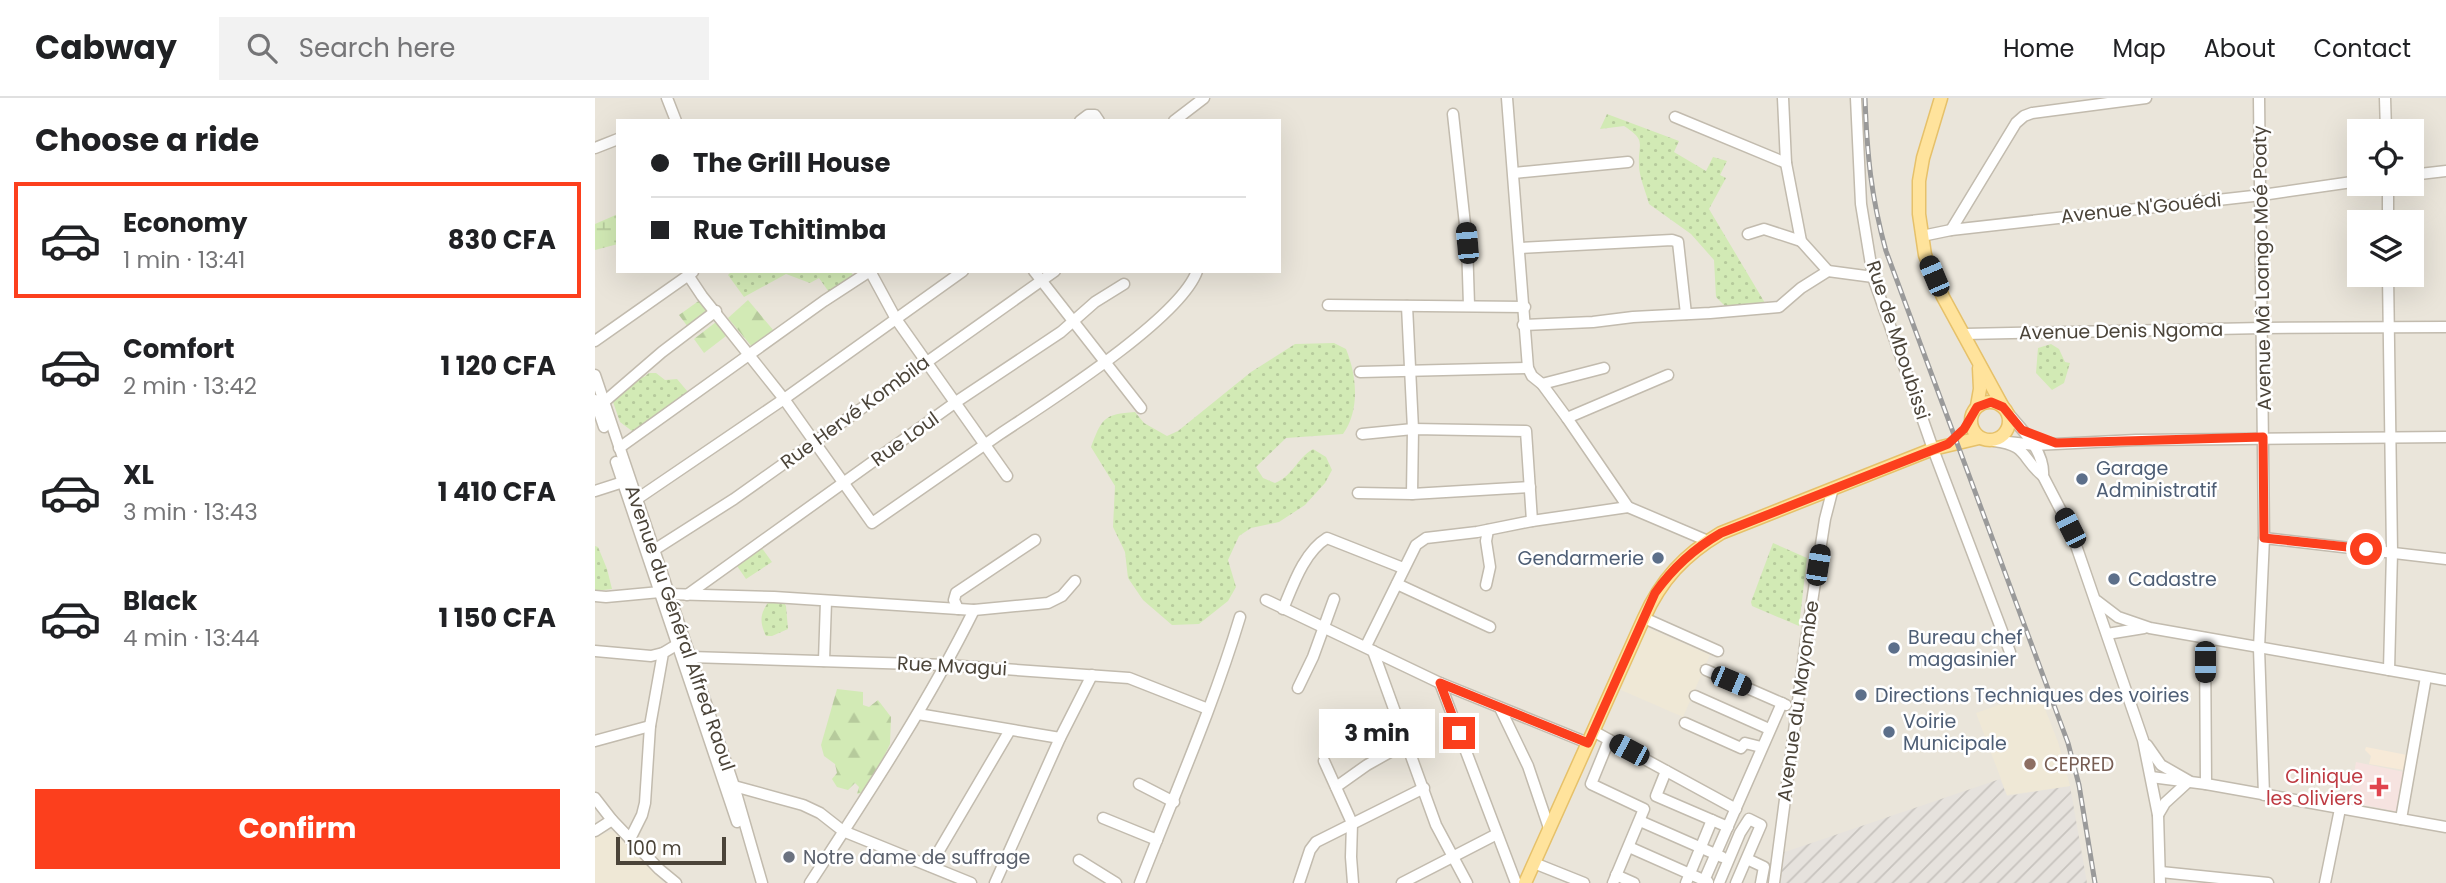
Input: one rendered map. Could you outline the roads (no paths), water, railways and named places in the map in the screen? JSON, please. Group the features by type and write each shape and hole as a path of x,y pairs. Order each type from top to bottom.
{"main road":[{"path":"1525,883 1655,593 1666,577 1708,541 1730,529 1933,449 1979,438 1994,440 2006,432 2009,419 2005,410 1938,287 1925,255 1919,214 1919,181 1941,98"},
{"path":"1948,444 1964,429 1977,407 1980,389 1979,364"},
{"path":"1977,407 1991,402 2005,410"},
{"path":"1971,419 1971,426 1979,438"}],"street":[{"path":"667,98 675,118"},
{"path":"1188,117 1204,98"},
{"path":"1507,98 1528,368 1567,418 1628,507"},
{"path":"1783,98 1786,163 1801,241"},
{"name":"Rue de Mboubissi","path":"1856,98 1861,204 1873,277 1933,449 2010,652"},
{"path":"1951,230 2016,123 2024,116 2146,98"},
{"name":"Avenue Mâ Loango Moé Poaty","path":"2259,98 2264,538 2259,648 2264,795"},
{"path":"2385,98 2386,119"},
{"path":"1453,114 1467,243 1469,305"},
{"path":"1675,117 1786,163"},
{"path":"595,148 616,140"},
{"path":"1514,173 1628,162"},
{"path":"2424,174 2446,171"},
{"name":"Avenue N'Gouédi","path":"1922,236 1951,230 2262,195 2347,183"},
{"path":"1748,234 1764,229 1801,241 1828,271"},
{"path":"1519,248 1666,238 1678,242 1686,314"},
{"path":"1523,325 1779,307 1801,288 1828,271 1873,277"},
{"path":"595,341 691,273 702,296 784,399 871,523 1141,334 1168,309 1196,273"},
{"path":"619,448 867,273"},
{"path":"871,273 896,319 1007,476"},
{"path":"637,499 784,399 960,273"},
{"path":"1036,273 1140,408"},
{"name":"Rue Hervé Kombila","path":"654,550 725,505 1052,273"},
{"name":"Rue Loul","path":"687,595 1074,321 1095,302 1124,284"},
{"path":"2388,287 2392,552 2389,670"},
{"path":"1328,305 1525,307"},
{"path":"1407,306 1413,429 1412,494"},
{"path":"599,401 716,311"},
{"name":"Avenue Denis Ngoma","path":"1965,334 2446,327"},
{"path":"1360,372 1528,368"},
{"path":"1542,384 1604,368"},
{"name":"Avenue du Général Alfred Raoul","path":"595,375 599,401 623,482 690,657 734,786 762,883"},
{"path":"1567,418 1668,375"},
{"name":"Avenue du Général Alfred Raoul","path":"599,401 619,448 654,550 678,644 726,786 754,883"},
{"path":"2005,410 2035,445 2042,470 2070,528 2143,740 2158,815 2160,877 2268,883"},
{"path":"1362,434 1413,429 1526,431 1532,521"},
{"path":"2022,430 2056,443"},
{"path":"1994,440 2035,445 2263,437 2446,437"},
{"path":"2008,442 2020,449 2042,470"},
{"path":"2042,470 2046,453 2056,443"},
{"path":"595,491 623,482"},
{"path":"1358,493 1412,494 1530,488"},
{"name":"Avenue du Mayombe","path":"1774,883 1795,709 1825,519 1833,488"},
{"path":"1809,498 1825,519"},
{"path":"1467,883 1436,825 1369,648 1403,568 1416,545 1426,538 1628,507 1708,541"},
{"path":"1486,584 1490,566 1486,541 1488,530"},
{"path":"1283,609 1299,573 1320,543 1327,538 1403,568"},
{"path":"2264,538 2446,559"},
{"path":"958,610 954,597 956,593 1035,540"},
{"path":"595,596 664,593 974,610 1048,603 1062,596 1075,581"},
{"path":"1397,584 1490,626"},
{"path":"1298,688 1313,657 1334,599"},
{"path":"1266,600 1440,683 1500,708 1590,737 1609,740 1736,809"},
{"path":"2095,600 2118,617 2146,628 2446,680"},
{"path":"824,661 826,601"},
{"path":"810,883 918,714 947,665 974,610"},
{"path":"1140,883 1174,802 1230,653 1240,617"},
{"path":"1644,618 1718,651"},
{"path":"2107,634 2146,628"},
{"path":"2205,638 2206,784"},
{"path":"595,651 650,656 663,653 678,644"},
{"path":"630,839 645,803 650,726 663,653"},
{"name":"Rue Mvagui","path":"690,657 947,665 1129,678 1207,709"},
{"path":"1706,670 1795,709"},
{"path":"995,883 1060,738 1092,675"},
{"path":"2401,820 2426,677"},
{"path":"1440,683 1515,883"},
{"path":"1695,696 1769,729"},
{"path":"1629,847 1688,878 1706,882 1781,703"},
{"path":"1500,708 1528,766 1549,828"},
{"path":"918,714 1060,738"},
{"path":"1685,723 1741,748 1745,743 1761,747"},
{"path":"595,741 650,726"},
{"path":"930,866 1010,730"},
{"path":"1609,740 1591,784 1644,809 1614,879 1634,883"},
{"path":"2143,740 2161,765 2189,781"},
{"path":"1336,787 1367,765 1406,743"},
{"path":"1324,761 1352,823 1353,883"},
{"path":"1667,771 1655,796 1728,827"},
{"path":"2151,777 2189,781 2446,827"},
{"path":"2158,815 2165,803 2189,781"},
{"path":"1139,785 1174,802"},
{"path":"734,786 803,805 820,813 843,831 971,883"},
{"path":"1299,883 1313,845 1424,788"},
{"path":"595,798 659,870 676,883"},
{"path":"2325,883 2340,809"},
{"path":"1103,818 1157,840"},
{"path":"1719,883 1749,819 1761,825 1736,883"},
{"path":"595,831 612,820"},
{"path":"1688,878 1713,820"},
{"path":"1640,821 1729,860 1764,867 1761,883"},
{"path":"1402,883 1497,834"},
{"path":"1079,860 1116,883"},
{"path":"1534,863 1584,883"}],"railway":[{"path":"1865,98 1871,175 1886,251 2068,743 2079,785 2095,883"}],"place":[{"name":"Garage Administratif","path":"2082,479"},
{"name":"Gendarmerie","path":"1658,558"},
{"name":"Cadastre","path":"2114,579"},
{"name":"Bureau chef magasinier","path":"1894,648"},
{"name":"Directions Techniques des voiries","path":"1861,695"},
{"name":"Voirie Municipale","path":"1889,732"},
{"name":"CEPRED","path":"2030,764"},
{"name":"Clinique les oliviers","path":"2379,787"},
{"name":"Notre dame de suffrage","path":"789,857"}]}
